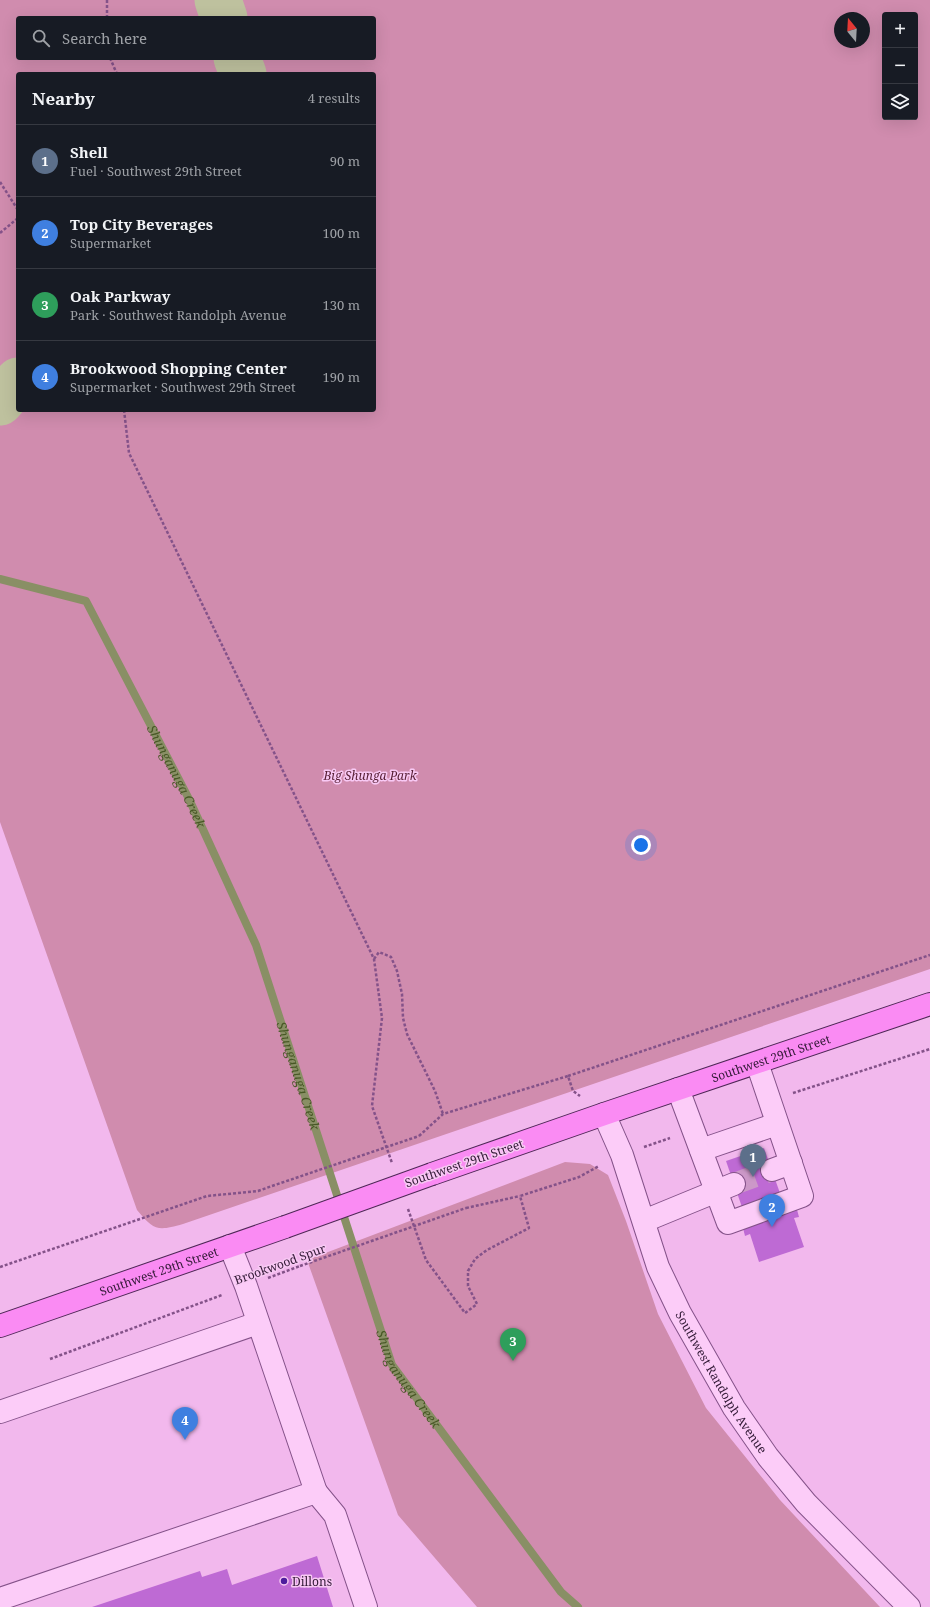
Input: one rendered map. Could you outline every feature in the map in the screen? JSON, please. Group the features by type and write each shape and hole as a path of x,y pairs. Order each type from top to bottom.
{"main road":[{"name":"Southwest 29th Street","path":"0,1326 604,1114 930,1004"}],"street":[{"path":"678,1089 700,1150 725,1187 728,1223 802,1196 781,1167 777,1124 757,1063"},
{"name":"Southwest Randolph Avenue","path":"604,1114 622,1155 658,1267 680,1313 734,1408 768,1457 806,1503 909,1607"},
{"path":"700,1150 777,1124"},
{"path":"644,1222 725,1187"},
{"path":"230,1246 246,1286 316,1492 336,1515 366,1607"},
{"path":"0,1412 258,1323"},
{"path":"0,1599 316,1492"}],"path":[{"path":"106,16 107,0"},
{"path":"111,60 116,72"},
{"path":"0,182 16,207"},
{"path":"0,233 16,220"},
{"path":"124,412 129,453 374,959 379,952 391,957 398,971 402,994 403,1018 407,1034 435,1091 443,1114"},
{"path":"0,1267 207,1196 258,1191 419,1136 443,1114 568,1076 930,955"},
{"path":"568,1076 573,1091 604,1114"},
{"name":"Brookwood Spur","path":"50,1359 300,1266 466,1208 520,1196"}],"green space":[{"name":"Big Shunga Park","path":"0,0 930,0 930,969 183,1224 168,1228 157,1228 148,1222 137,1210 0,822"},
{"path":"565,1162 590,1164 608,1175 626,1221 658,1314 706,1408 780,1500 880,1607 477,1607 398,1515 307,1260"}],"building":[{"path":"764,1148 781,1196 743,1210 726,1161"},
{"path":"796,1206 799,1217 794,1218 804,1247 759,1262 750,1234 745,1236 742,1224"},
{"name":"Dillons","path":"317,1556 333,1607 92,1607 200,1571 202,1577 227,1569 232,1585"}],"waterway":[{"name":"Shunganuga Creek","path":"218,0 223,16"},
{"name":"Shunganuga Creek","path":"238,60 242,72"},
{"name":"Shunganuga Creek","path":"0,402 16,383"},
{"name":"Shunganuga Creek","path":"0,579 86,601 189,799 256,945 392,1365 561,1592 578,1607"}],"tunnel":[{"path":"734,1184 772,1170"}],"place":[{"name":"Shell","path":"753,1177"},
{"name":"Top City Beverages","path":"772,1227"},
{"name":"Oak Parkway","path":"513,1361"},
{"name":"Brookwood Shopping Center","path":"185,1440"},
{"name":"Dillons","path":"284,1581"}]}
